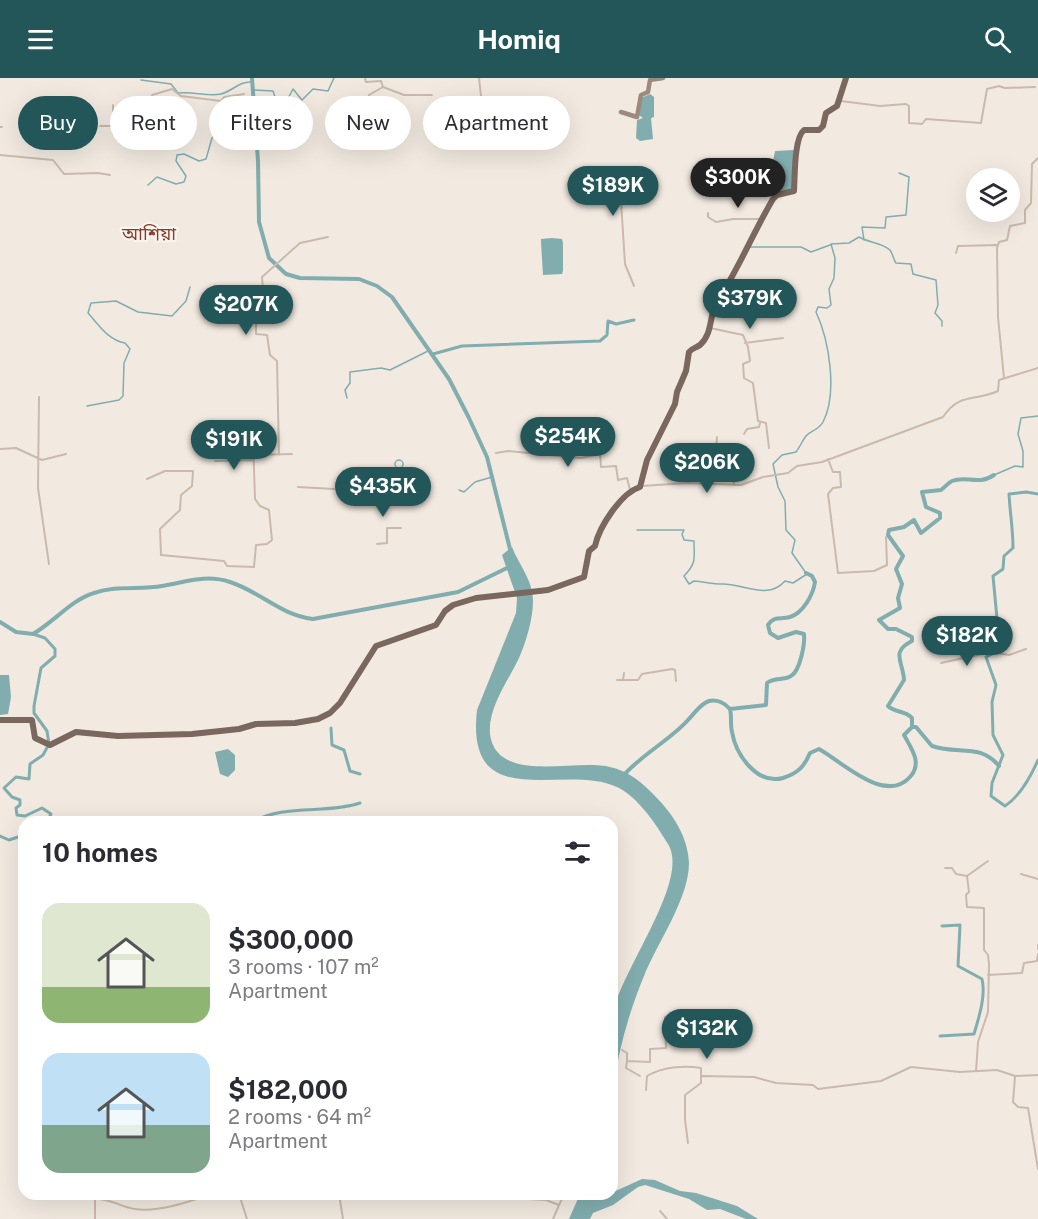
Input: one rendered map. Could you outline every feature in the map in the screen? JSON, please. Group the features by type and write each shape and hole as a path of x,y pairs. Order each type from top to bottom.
{"main road":[{"path":"0,720 32,720 34,738 50,745 76,732 118,736 181,735 239,729 256,724 295,723 318,719 330,713 340,703 376,646 436,625 449,607 460,602 534,592 584,577 589,551 595,546 600,533 630,490 640,487 647,460 675,404 677,392 686,371 688,352 700,345 709,328 716,303 723,294 761,219 777,195 794,191 796,148 800,133 804,130 820,129 826,113 837,106 846,78"}],"street":[{"path":"365,78 366,82 381,81 383,87"},
{"path":"479,78 481,96"},
{"path":"621,112 638,117 640,99 648,92 650,80 663,78"},
{"path":"838,99 849,104 906,104 909,106 909,123 922,124 926,119 981,123 987,89 999,86 1005,88 1035,87"},
{"path":"383,87 404,95 432,95"},
{"path":"369,96 383,87"},
{"path":"152,95 172,89 181,96 221,101 224,97 244,94"},
{"path":"100,126 110,126"},
{"path":"0,155 53,160 64,174 110,175"},
{"path":"956,253 958,246 997,245 1007,240 1010,226 1025,223 1025,210 1031,203 1032,164 1038,158"},
{"path":"568,184 571,192 592,190 594,199 637,201 638,181 653,180"},
{"path":"621,201 625,264 634,286"},
{"path":"705,220 708,213"},
{"path":"708,217 716,222 730,219 761,219"},
{"path":"279,455 277,361 270,355 267,335 256,334 255,322 265,312 262,277 300,243 328,237"},
{"path":"997,245 998,317 1004,378"},
{"path":"709,328 741,336 746,343 750,361 743,364 744,378 753,383 760,423 759,427 747,429 744,435"},
{"path":"746,343 783,338"},
{"path":"640,487 687,483 734,485 788,473 797,466 828,459 943,417 952,404 961,399 995,393 998,391 999,380 1038,368"},
{"path":"39,397 39,498 47,536 49,564"},
{"path":"760,423 766,423 769,448"},
{"path":"717,437 716,448 730,451 734,485"},
{"path":"147,479 165,471 193,471 192,486 181,495 180,510 160,529 161,555 210,558 225,561 226,566 254,567 256,545 267,544 273,540 269,510 260,506 255,499 253,438"},
{"path":"0,449 16,448 38,460 47,460 66,454"},
{"path":"496,453 508,451 581,458 600,454 601,467 616,466 618,480 627,478 630,490"},
{"path":"253,455 292,454"},
{"path":"828,459 833,472 840,472 841,482 841,487 828,492 838,573 874,571 887,565 886,537"},
{"path":"215,461 254,460"},
{"path":"298,487 334,489"},
{"path":"377,544 387,543 387,528 401,528"},
{"path":"941,663 991,652 1000,651 1010,655 1026,649"},
{"path":"617,680 638,680 642,674 672,669 675,670 676,681"},
{"path":"623,680 624,673"},
{"path":"945,868 952,868 956,874 967,876 987,861"},
{"path":"1021,874 1038,879"},
{"path":"967,876 969,892 966,895 967,907 984,908 984,949 988,955 988,1012 978,1042 976,1071"},
{"path":"988,975 1022,973 1024,963 1037,961 1038,954"},
{"path":"627,1061 650,1062 650,1049 666,1048 666,1017 670,1014"},
{"path":"622,1050 627,1053 626,1068 640,1076"},
{"path":"646,1090 646,1076 672,1067 699,1067 702,1076 701,1083 685,1095 688,1143"},
{"path":"702,1076 754,1077 776,1083 813,1085 818,1089 881,1081 911,1067 960,1072 997,1070 1015,1076 1038,1075"},
{"path":"1015,1076 1013,1102 1018,1107 1028,1108 1038,1169"},
{"path":"95,1200 95,1219"},
{"path":"113,1200 136,1209 171,1207 193,1200"},
{"path":"241,1200 247,1219"},
{"path":"340,1200 343,1219"},
{"path":"546,1200 559,1205"},
{"path":"553,1219 561,1200"},
{"path":"660,1211 667,1219"}],"water":[{"path":"650,94 654,97 654,117 651,118 653,139 640,141 636,138 637,120 643,118 639,115 641,98"},
{"path":"793,150 796,152 793,190 773,193 770,176 775,151"},
{"path":"541,239 562,239 563,271 562,274 543,275"},
{"path":"512,547 531,586 533,608 522,652 492,713 490,736 494,747 503,757 515,763 530,766 597,765 629,774 645,786 668,810 686,844 689,863 684,891 638,990 628,1019 618,1064 618,996 662,903 670,880 672,860 668,844 652,820 632,797 617,787 595,781 523,779 502,775 486,764 477,743 477,710 516,613 517,598 502,555"},
{"path":"0,675 9,675 11,697 8,714 0,715"},
{"path":"228,749 235,755 235,770 228,777 220,774 215,752"},
{"path":"642,1179 655,1180 680,1191 696,1193 737,1206 758,1219 746,1219 720,1209 707,1210 689,1199 645,1185 638,1187 613,1205 593,1213 590,1219 569,1219 577,1200 618,1200 618,1190"}],"waterway":[{"path":"252,78 258,161 259,222 269,258 286,274 300,278 359,279 377,286 392,297 449,379 469,418 487,457 511,553"},
{"path":"252,90 273,91 276,100 282,103 286,102 293,89 302,100 313,89 328,91 334,78"},
{"path":"141,80 171,84 178,93 211,95 221,94 243,83 252,82"},
{"path":"148,185 157,177 176,184 184,182 186,176 176,161 177,155 184,154 199,161 206,159 209,148"},
{"path":"864,240 862,227 885,228 886,217 906,215 909,177 899,173"},
{"path":"806,573 792,553 795,540 786,530 785,501 778,487 773,464 782,455 796,452 806,436 821,425 828,410 830,367 825,337 816,312 818,307 827,308 831,305 829,289 834,278 835,258 831,244 849,243 859,237 886,247 890,250 896,263 911,264 913,274 936,280 938,305 935,313 942,321 942,326"},
{"path":"750,247 801,247 811,252 830,245"},
{"path":"87,406 119,400 123,396 124,363 130,349 125,343 109,335 88,313 91,303 116,301 138,312 172,316 186,301 190,287"},
{"path":"433,354 462,346 600,341 607,335 608,321 616,324 634,320"},
{"path":"347,398 345,390 350,383 350,372 381,368 390,370 430,350"},
{"path":"994,475 1015,466 1023,467 1023,451 1018,434 1021,418 1038,416"},
{"path":"399,460 403,464 399,468 395,464 399,460"},
{"path":"912,727 912,718 909,715 888,706 904,680 899,658 901,649 912,641 912,637 896,629 888,629 879,620 900,608 898,598 902,584 896,569 903,556 888,535 889,530 904,527 914,520 921,533 940,518 940,513 926,507 922,492 941,490 957,479 983,480 994,475"},
{"path":"459,490 464,492 475,482 492,477"},
{"path":"1038,494 1026,492 1009,494 1013,548 1004,556 1003,569 993,576 999,640 994,653 986,657 996,685 992,702 993,735 1003,755 992,783 991,796 1005,806 1020,791 1038,760"},
{"path":"637,530 684,530 682,534 684,540 694,541 693,564 684,576 689,584 694,581 729,584 754,590 771,590 785,581 793,583 807,574"},
{"path":"0,622 16,632 33,634 70,606 94,593 111,589 154,587 204,579 221,580 241,586 290,613 313,619 458,592 509,567"},
{"path":"730,709 766,705 767,683 791,676 797,669 803,650 804,634 796,632 778,638 770,633 768,625 775,619 795,615 807,603 815,582 812,576 806,573"},
{"path":"25,816 17,815 16,808 20,805 20,800 12,797 4,788 16,777 29,779 30,764 43,755 49,744 47,731 34,713 34,706 41,668 55,656 55,649 45,638 33,634"},
{"path":"623,776 638,761 681,728 700,707 712,701 721,702 730,709 732,732 738,750 749,766 756,773 765,777 783,778 797,772 810,753 819,749 851,771 876,784 888,786 900,784 910,777 916,766 912,750 904,735 912,727 916,727 932,746 984,754 999,766"},
{"path":"331,728 332,745 344,750 350,771 360,774"},
{"path":"265,816 360,803"},
{"path":"25,816 42,808 51,814 50,816"},
{"path":"0,836 9,840 18,837"},
{"path":"940,1036 974,1034 983,992 982,979 958,966 960,925 942,926"}],"district":[{"name":"আশিয়া","path":"149,233"}]}
